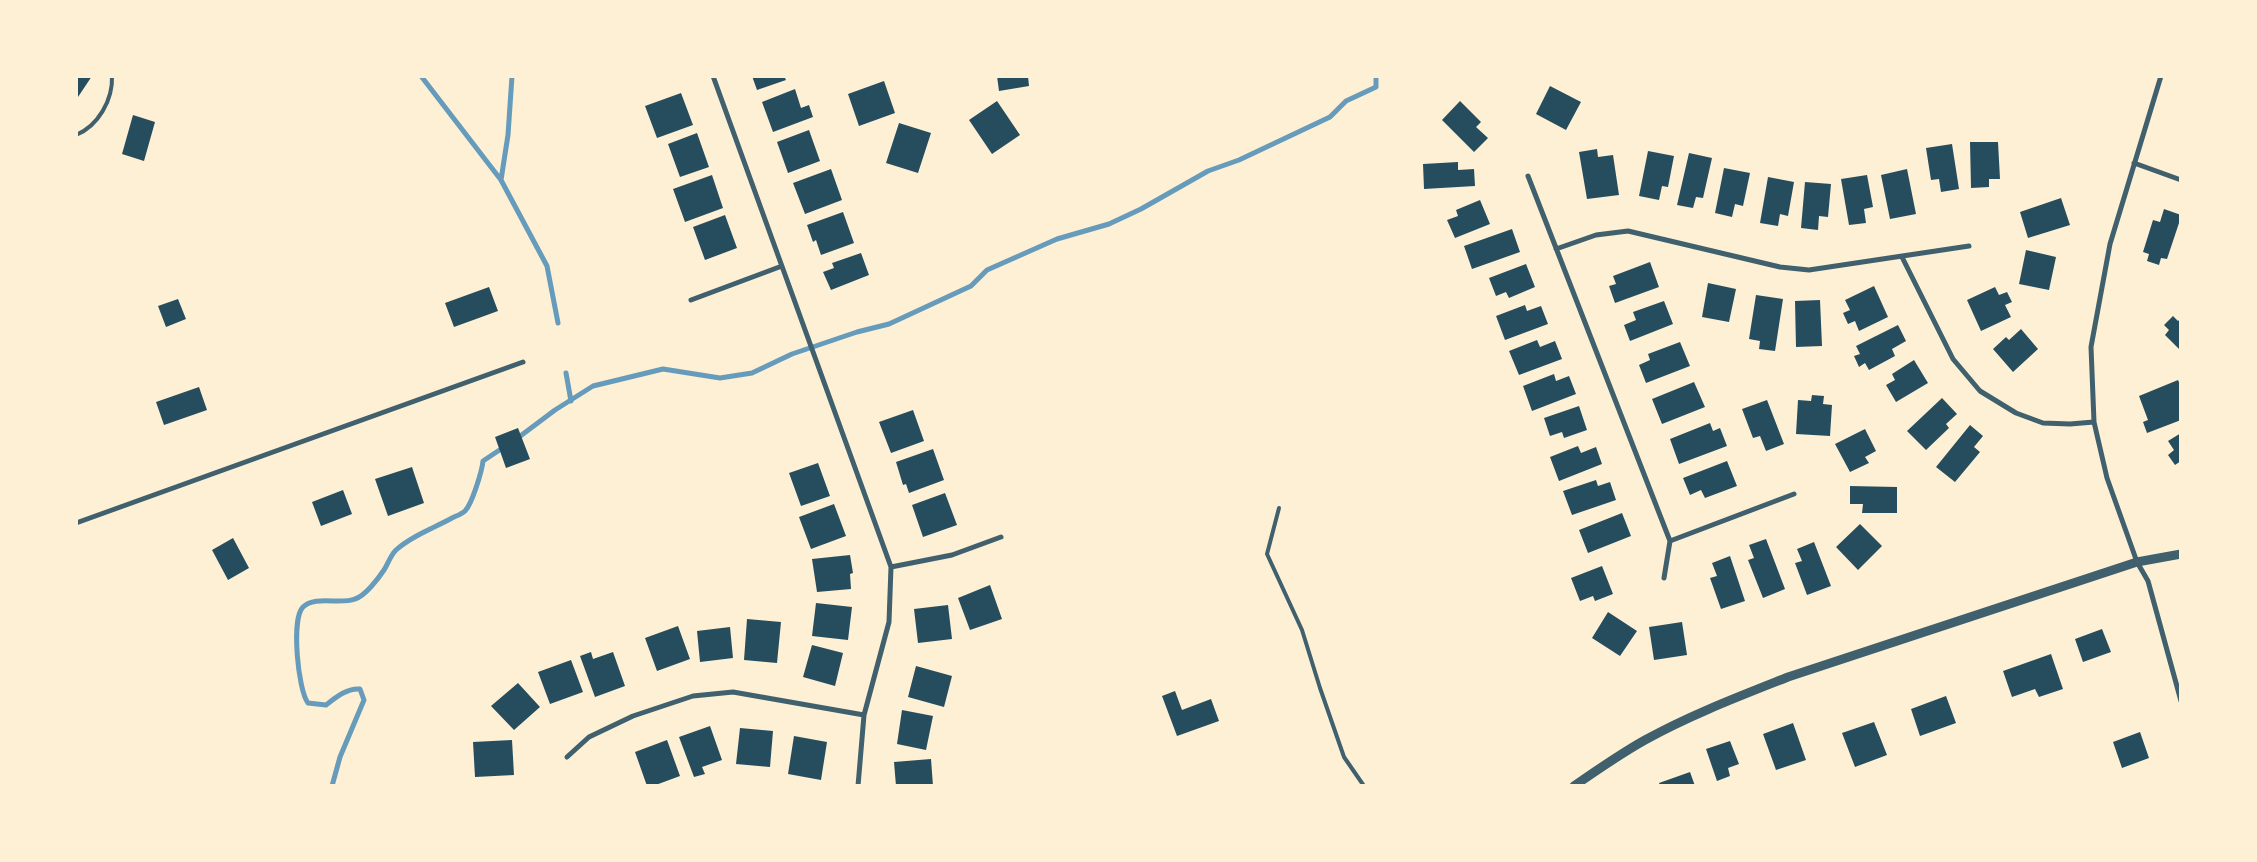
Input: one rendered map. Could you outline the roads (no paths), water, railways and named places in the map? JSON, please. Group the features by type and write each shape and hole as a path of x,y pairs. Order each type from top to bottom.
{"street":[{"path":"713,76 890,567 889,622 864,715 858,786"},
{"path":"2161,76 2110,244 2091,347 2094,422 2108,478 2137,562 2148,581 2181,701"},
{"path":"2134,163 2181,180"},
{"path":"1528,176 1670,541 1664,578"},
{"path":"1556,249 1596,235 1628,232 1780,266 1809,270 1969,246"},
{"path":"1902,257 1953,360 1980,391 2016,413 2043,423 2094,422"},
{"path":"691,300 782,266"},
{"path":"76,523 523,362"},
{"path":"1670,541 1794,494"},
{"path":"890,567 952,554 1001,537"},
{"path":"1574,786 1617,756 1646,739 1788,677 1954,624 2137,562 2181,554"},
{"path":"567,756 589,737 633,716 692,696 733,692 864,715"}],"lane":[{"path":"76,135 89,129 107,104 112,90 112,76"},
{"path":"1279,508 1267,554 1302,630 1344,757 1364,786"}],"waterway":[{"path":"421,76 501,180 547,266 558,323"},
{"path":"501,180 508,135 512,76"},
{"path":"515,440 555,410 593,386 663,369 720,378 752,373 792,354 857,332 889,324 971,286 987,270 1057,239 1109,224 1141,209 1208,171 1239,160 1330,117 1346,101 1376,87 1376,76"},
{"path":"566,373 571,401"},
{"path":"332,786 340,757 364,700 360,689 355,689 342,694 326,705 308,703 301,684 297,655 299,614 308,603 349,601 359,597 371,587 384,570 394,552 402,545 465,511 471,502 483,461 504,447"}]}
